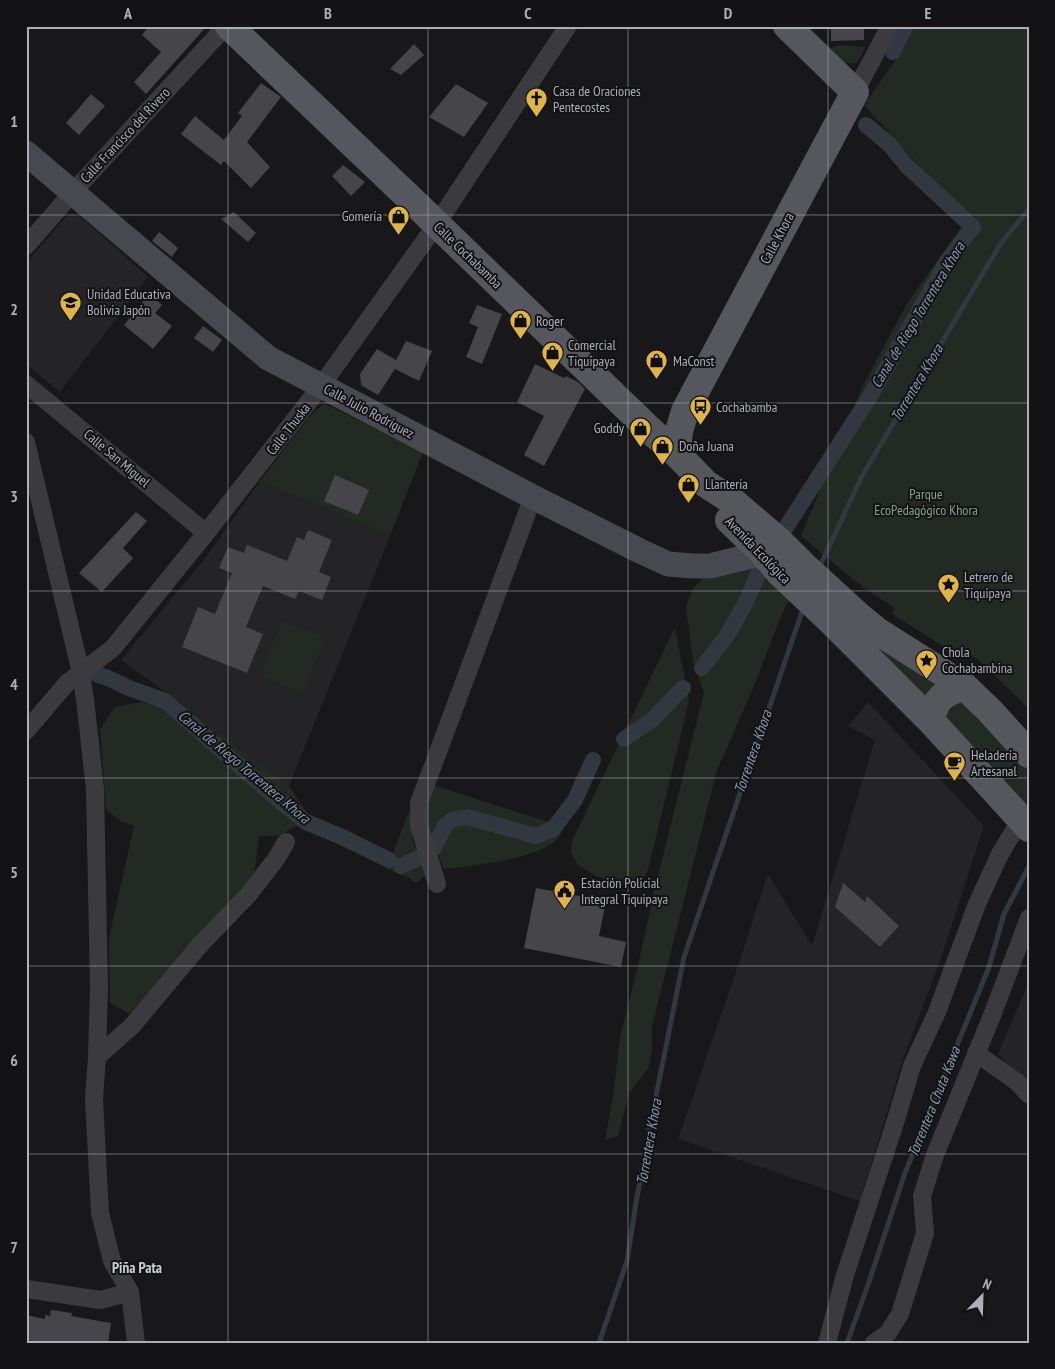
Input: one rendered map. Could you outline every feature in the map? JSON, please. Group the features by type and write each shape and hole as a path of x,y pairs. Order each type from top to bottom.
{"main road":[{"name":"Calle Cochabamba","path":"228,26 677,454 706,484"},
{"path":"787,26 855,92"},
{"name":"Calle Khora","path":"677,454 679,431 685,411 855,92"},
{"name":"Calle Julio Rodriguez","path":"26,152 268,358 533,497 668,564 710,566 763,553"},
{"name":"Avenida Ecológica","path":"706,484 722,513 763,553"},
{"name":"Avenida Ecológica","path":"706,484 730,500 779,541 797,569 1025,824"},
{"path":"763,553 797,569"},
{"name":"Avenida Ecológica","path":"836,611 860,617 964,686 990,711 1029,754"},
{"path":"930,720 935,705 940,698 946,693 964,686"}],"street":[{"name":"Calle Francisco del Rivero","path":"26,246 73,192 228,26"},
{"name":"Calle Thuska","path":"26,731 67,683 113,648 321,386 436,225 568,26"},
{"name":"Calle Khora","path":"855,92 890,26"},
{"name":"Calle San Miguel","path":"26,384 206,533"},
{"path":"27,449 85,699 95,788 99,987 94,1099 100,1213 112,1261 130,1292 136,1343"},
{"path":"437,884 419,826 419,803 533,497"},
{"path":"828,1343 845,1275 912,1066 938,1012 977,904 1000,854 1025,824"},
{"path":"97,1057 132,1026 200,946 249,894 276,859 286,842"},
{"path":"874,1343 888,1333 900,1314 925,1233 922,1196 935,1155 1029,918"},
{"path":"976,1053 1017,1082 1029,1095"},
{"path":"26,1289 101,1300 130,1292"}],"shaded area":[{"name":"Unidad Educativa Bolivia Japón","path":"73,214 82,218 148,277 60,392 26,364 26,263 66,217"},
{"path":"260,481 390,536 289,786 121,660 206,557"},
{"path":"868,702 984,826 943,952 902,1062 860,1201 678,1139 768,874 812,946 875,740 848,726"},
{"path":"1029,981 1029,1086 998,1054"}],"green space":[{"name":"Parque EcoPedagógico Khora","path":"915,26 1029,26 1029,709 979,660 960,649 955,654 892,614 895,608 865,589 801,536 864,383 908,302 967,219 864,105 900,54"},
{"path":"839,45 865,47 856,63 847,63 838,59 829,49"},
{"path":"325,404 423,452 390,536 260,481 310,416"},
{"path":"759,559 793,595 783,611 752,691 717,770 652,1026 652,1050 648,1069 629,1093 618,1136 605,1140 613,1097 620,1037 654,891 704,693 693,661 686,607 693,588 708,574"},
{"path":"282,621 325,637 303,693 260,676"},
{"path":"675,627 689,701 648,870 640,884 625,885 596,876 578,865 571,853 572,841"},
{"path":"863,633 947,679 928,701"},
{"path":"959,696 1029,760 1029,815 946,718 946,714"},
{"path":"175,699 289,786 311,819 277,836 259,836 254,876 156,987 129,1014 110,1002 109,938 134,826 119,820 106,809 100,729 115,707 141,702 163,708"},
{"path":"433,785 564,827 556,840 536,852 520,857 444,869 427,827 426,806"},
{"path":"409,811 413,842 427,874 416,883 387,869"}],"building":[{"path":"149,26 207,26 146,94 134,82 161,52 142,35"},
{"path":"831,26 864,26 864,40 831,41"},
{"path":"414,44 424,55 401,75 390,69"},
{"path":"261,83 281,97 247,142 270,167 251,188 224,161 221,165 181,134 195,116 224,140 242,116 238,113"},
{"path":"456,84 488,103 464,137 429,117"},
{"path":"91,94 105,106 79,135 66,123"},
{"path":"343,165 365,182 351,196 332,176"},
{"path":"234,212 256,233 248,242 221,219"},
{"path":"159,232 178,248 172,257 152,241"},
{"path":"149,294 162,305 155,313 172,326 153,349 124,325"},
{"path":"477,305 502,314 482,364 466,357 478,327 469,323"},
{"path":"203,326 222,340 213,352 194,338"},
{"path":"406,341 432,351 419,381 395,369 378,395 361,385 360,374 377,349 396,360"},
{"path":"535,364 564,378 566,376 578,382 585,389 544,466 524,455 544,416 517,402"},
{"path":"335,475 369,490 358,515 324,501"},
{"path":"136,512 147,521 123,548 133,558 102,592 79,573"},
{"path":"308,530 332,540 319,572 331,577 322,600 299,591 295,599 263,586 246,627 263,634 247,673 182,647 198,607 215,614 232,573 219,568 228,547 244,553 247,545 287,561 297,537 304,540"},
{"path":"843,883 865,902 867,896 899,926 880,947 835,907"},
{"path":"536,888 606,901 599,936 626,942 621,967 524,948"},
{"path":"51,1310 72,1313 71,1316 111,1323 108,1343 44,1343 26,1340 26,1315 45,1319 45,1315 50,1316"}],"waterway":[{"name":"Canal de Riego Torrentera Khora","path":"893,52 906,26"},
{"name":"Canal de Riego Torrentera Khora","path":"785,529 869,398 948,260 973,227 907,166 889,144 866,125"},
{"name":"Torrentera Khora","path":"819,568 862,476 1001,243 1029,209"},
{"name":"Canal de Riego Torrentera Khora","path":"702,668 728,634 746,602 759,572"},
{"name":"Torrentera Khora","path":"599,1343 627,1261 650,1126 684,957 804,606"},
{"name":"Canal de Riego Torrentera Khora","path":"98,675 165,701 306,822 389,860"},
{"name":"Canal de Riego Torrentera Khora","path":"624,739 652,720 683,688"},
{"name":"Canal de Riego Torrentera Khora","path":"433,849 445,826 452,820 467,817 536,836 553,829 575,800 593,760"},
{"name":"Canal de Riego Torrentera Khora","path":"401,866 423,856"},
{"name":"Torrentera Chuta Kawa","path":"847,1343 905,1173 989,967 1004,914 1029,866"}],"place":[{"name":"Casa de Oraciones Pentecostes","path":"537,118"},
{"name":"Gomería","path":"398,235"},
{"name":"Unidad Educativa Bolivia Japón","path":"71,321"},
{"name":"Roger","path":"520,340"},
{"name":"Comercial Tiquipaya","path":"552,372"},
{"name":"MaConst","path":"657,380"},
{"name":"Cochabamba","path":"700,426"},
{"name":"Goddy","path":"640,447"},
{"name":"Doña Juana","path":"663,465"},
{"name":"Llanteria","path":"689,503"},
{"name":"Letrero de Tiquipaya","path":"948,604"},
{"name":"Chola Cochabambina","path":"926,679"},
{"name":"Heladería Artesanal","path":"955,782"},
{"name":"Estación Policial Integral Tiquipaya","path":"565,910"}],"district":[{"name":"Piña Pata","path":"137,1268"}]}
